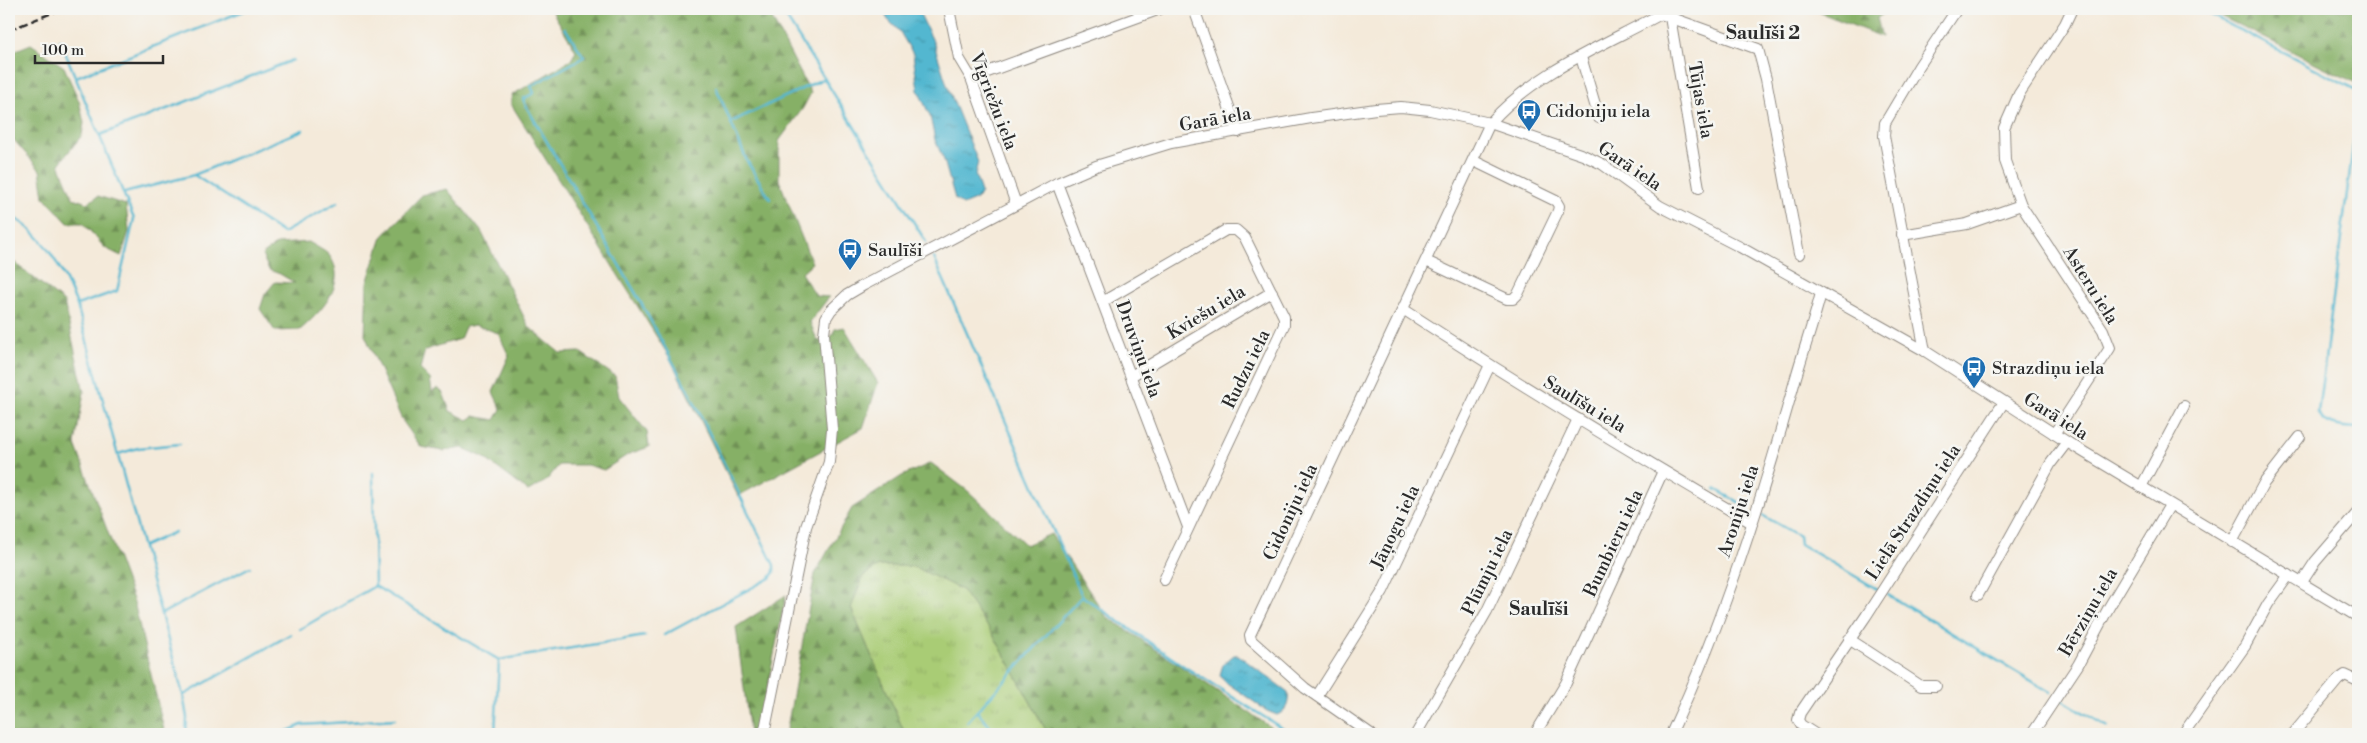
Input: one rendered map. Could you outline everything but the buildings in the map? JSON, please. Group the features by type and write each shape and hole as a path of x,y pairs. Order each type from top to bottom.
{"street":[{"name":"Vīgriežu iela","path":"949,9 959,58 971,78 1016,204"},
{"path":"971,78 1160,9"},
{"path":"1194,9 1238,132"},
{"path":"1925,351 1884,136 1885,124 1919,66 1958,9"},
{"name":"Asteru iela","path":"2054,434 2110,348 2102,330 2020,205 2006,161 2004,128 2019,94 2065,24 2072,9"},
{"path":"1664,13 1758,48 1766,79 1799,254"},
{"name":"Cidoniju iela","path":"1371,734 1305,688 1252,640 1250,635 1474,161 1490,123 1501,111 1540,78 1664,13"},
{"name":"Tūjas iela","path":"1664,13 1699,188"},
{"path":"1581,56 1599,118"},
{"name":"Garā iela","path":"764,734 806,526 828,462 832,429 824,334 826,318 830,310 847,295 1057,182 1131,154 1171,143 1311,118 1401,107 1430,110 1490,123 1583,155 1602,164 1660,206 1740,247 1925,351 2141,488 2358,617"},
{"path":"1426,261 1507,299 1513,298 1518,294 1558,211 1559,206 1556,201 1474,161"},
{"name":"Druviņu iela","path":"1057,182 1104,300 1188,527"},
{"path":"1902,235 1967,224 2020,205"},
{"name":"Rudzu iela","path":"1104,300 1226,230 1236,230 1245,238 1284,317 1284,326 1164,580"},
{"name":"Kviešu iela","path":"1131,376 1272,292"},
{"name":"Aroniju iela","path":"1671,734 1699,673 1724,608 1752,523 1821,293"},
{"name":"Saulīšu iela","path":"1403,309 1578,419 1752,523"},
{"name":"Jāņogu iela","path":"1317,696 1383,590 1490,365"},
{"name":"Lielā Strazdiņu iela","path":"1815,734 1801,725 1798,720 1800,713 2004,402"},
{"path":"2141,488 2184,406"},
{"name":"Plūmju iela","path":"1416,734 1487,611 1578,419"},
{"path":"2232,542 2264,483 2300,438"},
{"path":"1978,595 2051,462 2067,442"},
{"name":"Bumbieru iela","path":"1535,734 1566,683 1663,471"},
{"name":"Bērziņu iela","path":"2032,734 2078,665 2109,607 2170,505"},
{"path":"2302,582 2315,562 2358,512"},
{"path":"2183,734 2245,646 2268,604 2289,575"},
{"path":"1849,639 1921,686 1936,686"},
{"path":"2293,734 2338,680 2345,675 2358,680"}],"green space":[{"path":"551,9 767,9 811,93 803,108 779,141 779,180 812,263 801,273 816,296 829,297 810,322 817,340 828,343 835,329 844,327 878,383 863,428 738,496 670,358 511,104 512,95 571,60 576,51"},
{"path":"1811,9 1891,9 1877,18 1882,37"},
{"path":"2206,9 2358,9 2358,84"},
{"path":"31,44 64,67 79,101 84,123 82,135 59,164 73,198 87,203 98,196 126,205 129,231 121,256 105,248 83,223 68,223 44,197 40,170 14,140 9,139 9,53"},
{"path":"447,189 481,231 529,327 560,353 580,352 615,376 619,397 647,432 649,447 629,454 604,470 587,465 559,465 546,481 528,491 483,457 463,448 443,451 421,447 402,420 365,335 367,283 382,237 422,195","holes":["475,325 498,333 509,356 493,392 501,409 495,420 474,416 468,420 450,411 443,393 438,388 432,392 430,379 420,369 425,350 460,339 465,327"]},
{"path":"309,242 329,255 335,266 334,287 324,306 300,330 275,331 260,309 265,294 275,282 295,283 269,270 262,255 277,244"},
{"path":"9,258 64,302 84,392 75,444 134,602 165,734 9,734"},
{"path":"931,463 968,491 1026,545 1051,534 1106,616 1281,734 1048,734 993,634 962,590 913,566 879,566 863,576 851,608 905,734 786,734 815,574 852,508 902,476"},
{"path":"879,566 913,566 962,590 993,634 1048,734 905,734 851,608 863,576"},
{"path":"786,595 758,734 750,734 736,627"}],"water":[{"path":"882,9 917,9 919,12 933,41 947,85 978,162 975,174 981,192 977,199 963,205 955,199 944,160 935,140 930,116 918,90 913,54 900,32 888,20"},
{"path":"1234,655 1238,655 1288,692 1288,703 1283,711 1277,715 1267,711 1224,681 1220,675 1223,664"}],"waterway":[{"path":"781,9 926,242"},
{"path":"2199,9 2357,90 2358,97"},
{"path":"76,77 246,10"},
{"path":"565,28 584,57 531,86 534,93 523,99 639,299 691,396 774,565 774,572 770,578 664,635"},
{"path":"60,40 134,219 117,291 77,305"},
{"path":"100,135 293,60"},
{"path":"731,122 825,78"},
{"path":"716,87 747,161 770,199"},
{"path":"2358,109 2318,413 2326,422 2331,424 2341,427 2358,428"},
{"path":"124,193 194,175 303,130"},
{"path":"194,175 283,233 338,202"},
{"path":"9,215 21,222 42,242 58,266 77,305 183,695 187,718 186,734"},
{"path":"934,258 1082,596 1185,667 1291,734"},
{"path":"118,454 138,448 180,444"},
{"path":"300,629 375,586 373,473"},
{"path":"1715,489 1749,508"},
{"path":"1762,515 1799,536 1800,544 1877,589"},
{"path":"144,546 175,532"},
{"path":"161,614 250,567"},
{"path":"375,586 499,660 645,636"},
{"path":"1888,595 2050,692"},
{"path":"967,722 1082,596"},
{"path":"184,695 291,634"},
{"path":"495,734 499,660"},
{"path":"2062,700 2108,727"},
{"path":"977,711 996,734"},
{"path":"281,734 302,725 395,719"}],"railway":[{"path":"9,30 62,9"}],"place":[{"name":"Cidoniju iela","path":"1529,132"},
{"name":"Saulīši","path":"850,271"},
{"name":"Strazdiņu iela","path":"1974,389"}],"district":[{"name":"Saulīši 2","path":"1763,32"},
{"name":"Saulīši","path":"1539,608"}]}
